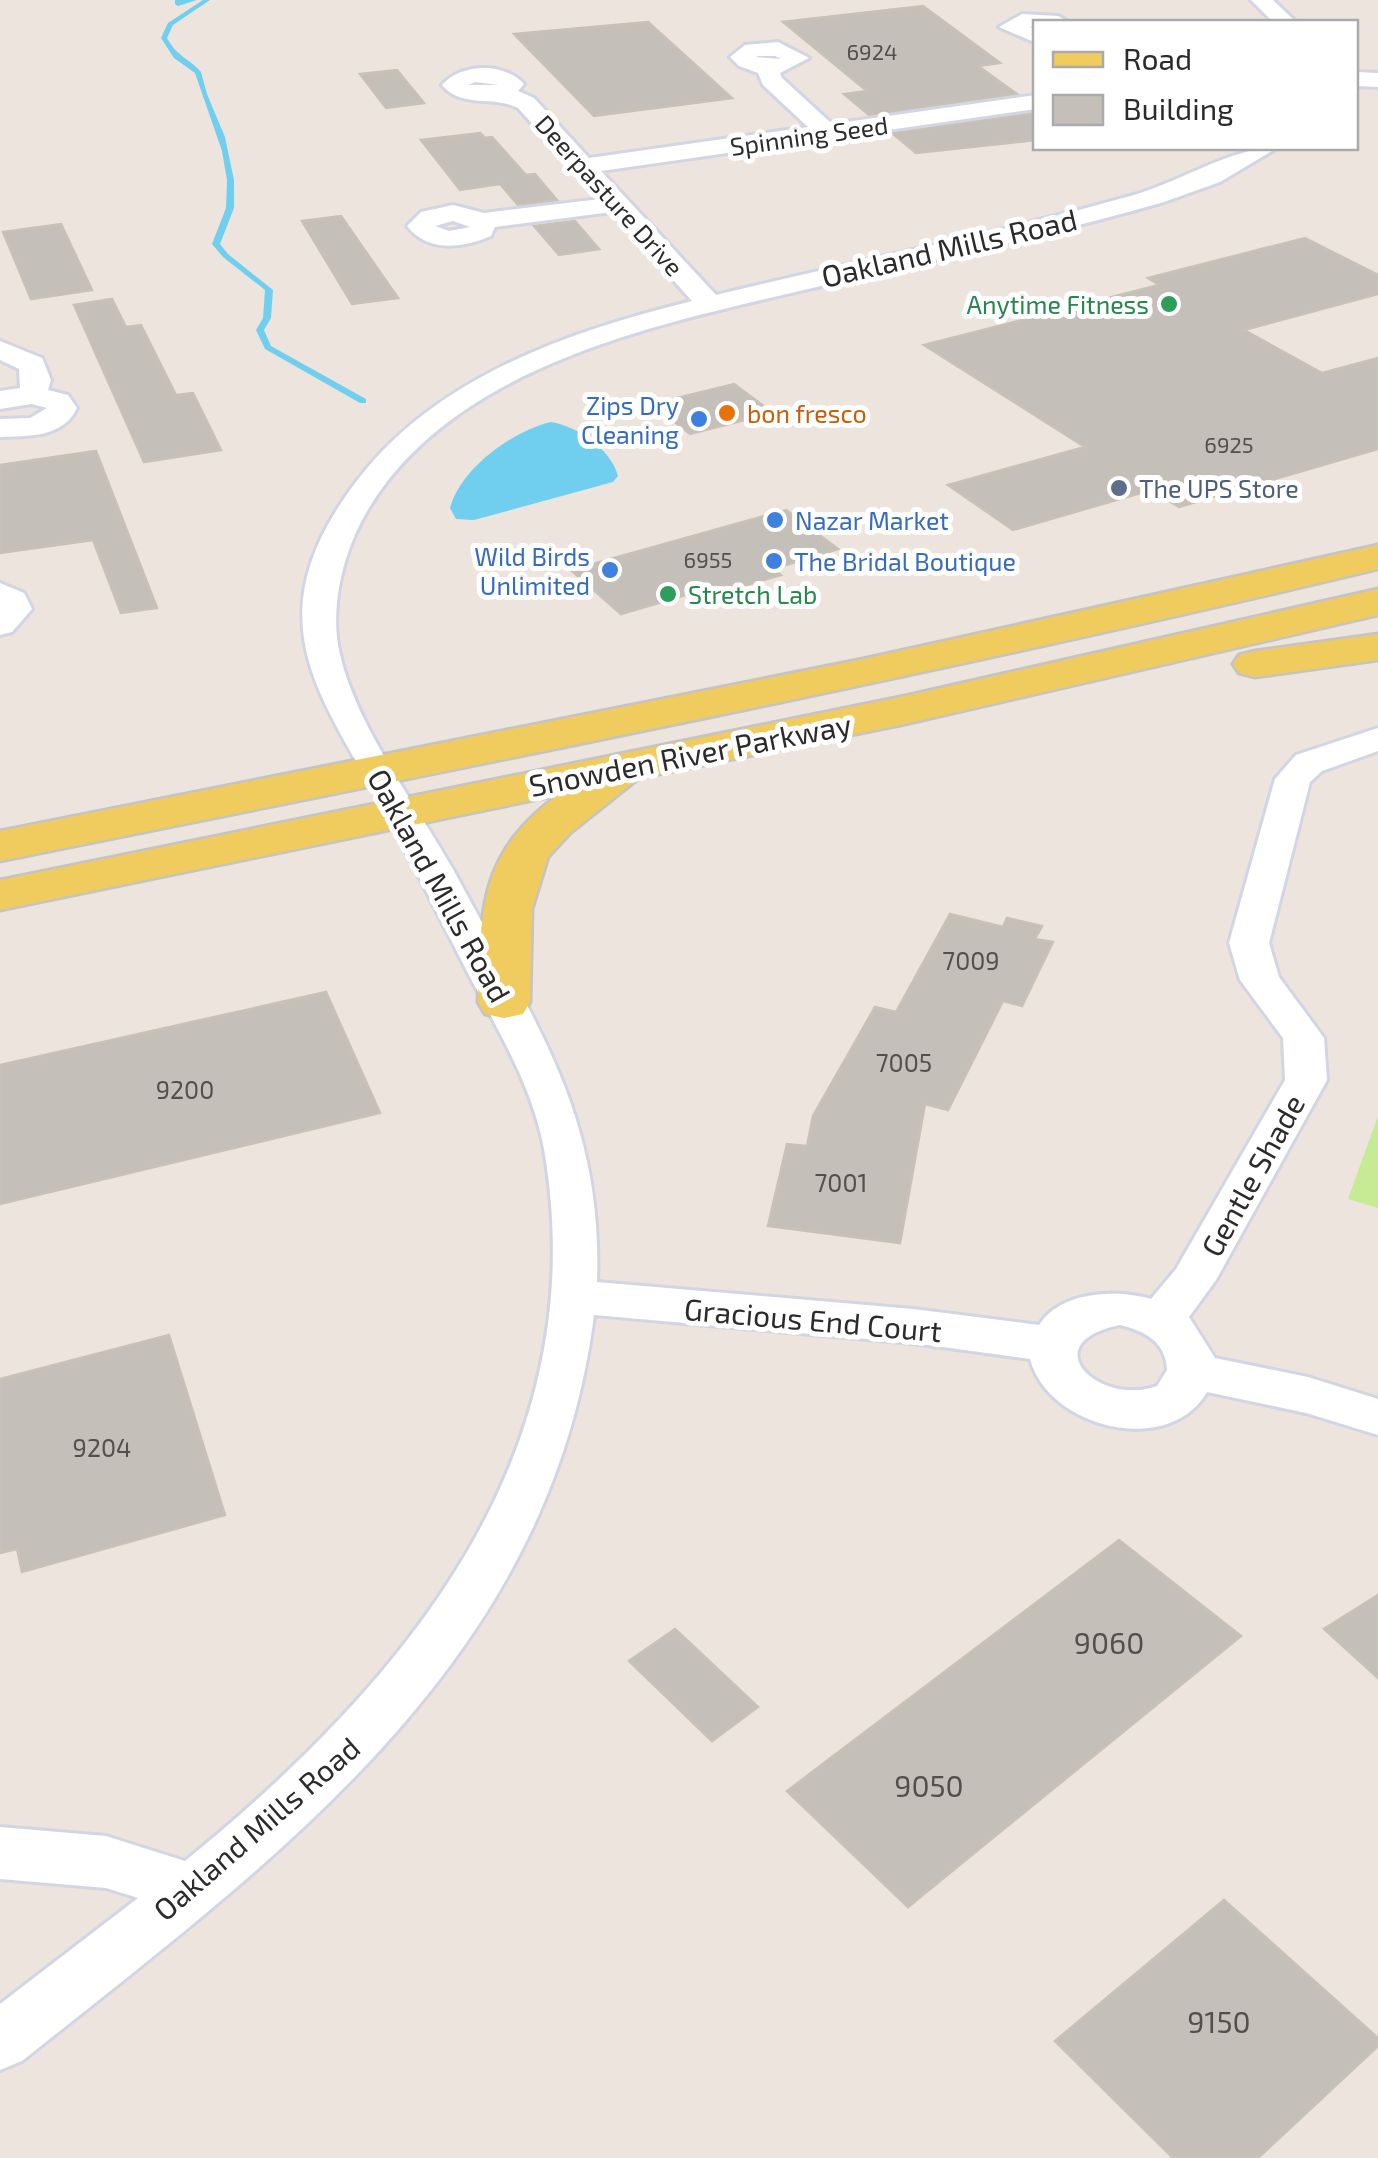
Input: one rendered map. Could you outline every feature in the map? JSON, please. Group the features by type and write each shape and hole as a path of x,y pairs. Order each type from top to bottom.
{"main road":[{"name":"Snowden River Parkway","path":"0,846 1150,611 1378,557"},
{"name":"Snowden River Parkway","path":"0,895 904,710 1378,602"},
{"path":"904,710 1378,646"},
{"path":"504,1002 509,906 523,856 564,814 630,766"}],"street":[{"path":"1261,0 1284,20"},
{"path":"1033,35 1010,27 1042,20"},
{"path":"768,67 771,80 828,132"},
{"name":"Deerpasture Drive","path":"505,91 526,103 710,304"},
{"name":"Spinning Seed","path":"582,166 1033,102"},
{"name":"Oakland Mills Road","path":"0,2041 191,1889 342,1758 446,1636 497,1551 549,1431 576,1297 574,1206 564,1140 542,1076 403,811 340,706 326,669 318,627 320,588 333,544 351,508 400,448 472,394 596,337 710,304 1150,198 1214,175 1261,150"},
{"path":"484,221 617,204"},
{"path":"0,349 32,364 38,380 32,395"},
{"path":"0,400 32,395 58,401 59,415 36,426 0,428"},
{"path":"0,593 12,600 15,609 0,625"},
{"name":"Gentle Shade","path":"1160,1320 1193,1280 1306,1080 1311,1056 1304,1033 1256,978 1249,959 1249,942 1293,779 1309,763 1378,740"},
{"name":"Gracious End Court","path":"576,1297 913,1326 1050,1344"},
{"path":"1120,1308 1160,1320 1175,1330 1190,1350 1194,1371 1188,1387 1172,1402 1147,1410 1115,1410 1085,1401 1064,1384 1052,1366 1050,1344 1071,1319 1094,1310 1120,1308"},
{"path":"1194,1371 1308,1395 1378,1417"},
{"path":"0,1853 106,1862 191,1889"}],"green space":[{"path":"1378,1116 1378,1208 1348,1199"}],"water":[{"path":"551,422 582,434 600,448 618,476 613,482 474,520 456,519 450,508 476,466 520,434"}],"building":[{"path":"923,6 1000,63 978,66 1017,94 869,115 844,94 867,91 783,22"},
{"path":"648,22 732,98 594,116 514,34"},
{"path":"397,70 424,103 386,108 360,74"},
{"path":"1033,113 1033,140 916,153 892,133"},
{"path":"480,133 485,138 492,137 526,175 535,174 557,200 518,205 500,184 460,190 421,140"},
{"path":"341,216 398,298 352,304 302,221"},
{"path":"575,221 599,249 559,255 534,226"},
{"path":"61,224 92,290 31,299 3,232"},
{"path":"1305,238 1378,275 1378,294 1244,330 1322,373 1378,358 1378,449 1179,507 1151,490 1013,530 948,485 1085,447 924,345 1159,285 1148,278"},
{"path":"112,299 126,327 141,325 176,395 193,393 221,450 144,462 74,305"},
{"path":"734,384 773,413 690,434 652,404"},
{"path":"96,451 157,608 121,613 93,540 0,553 0,465"},
{"path":"786,510 838,549 773,569 781,575 699,599 692,593 621,614 571,570"},
{"path":"950,914 1003,927 1007,918 1042,926 1035,939 1053,942 1022,1006 1003,1001 948,1110 925,1104 900,1243 768,1226 787,1144 807,1146 813,1116 875,1007 896,1012"},
{"path":"326,992 380,1113 0,1204 0,1065"},
{"path":"169,1335 225,1515 22,1572 17,1549 0,1553 0,1379"},
{"path":"1119,1540 1241,1636 908,1907 787,1791"},
{"path":"1378,1595 1378,1678 1324,1629"},
{"path":"675,1629 758,1707 712,1741 629,1661"},
{"path":"1224,1900 1378,2038 1378,2046 1258,2158 1173,2158 1055,2041"}],"waterway":[{"path":"178,0 178,4 194,0"},
{"path":"207,0 170,24 164,38 176,56 198,72 225,151 230,208 216,244 269,290 267,318 260,330 268,347 363,401"}],"place":[{"name":"Anytime Fitness","path":"1169,304"},
{"name":"bon fresco","path":"727,413"},
{"name":"Zips Dry Cleaning","path":"699,419"},
{"name":"The UPS Store","path":"1119,488"},
{"name":"Nazar Market","path":"775,520"},
{"name":"The Bridal Boutique","path":"774,561"},
{"name":"Wild Birds Unlimited","path":"610,570"},
{"name":"Stretch Lab","path":"668,594"}]}
